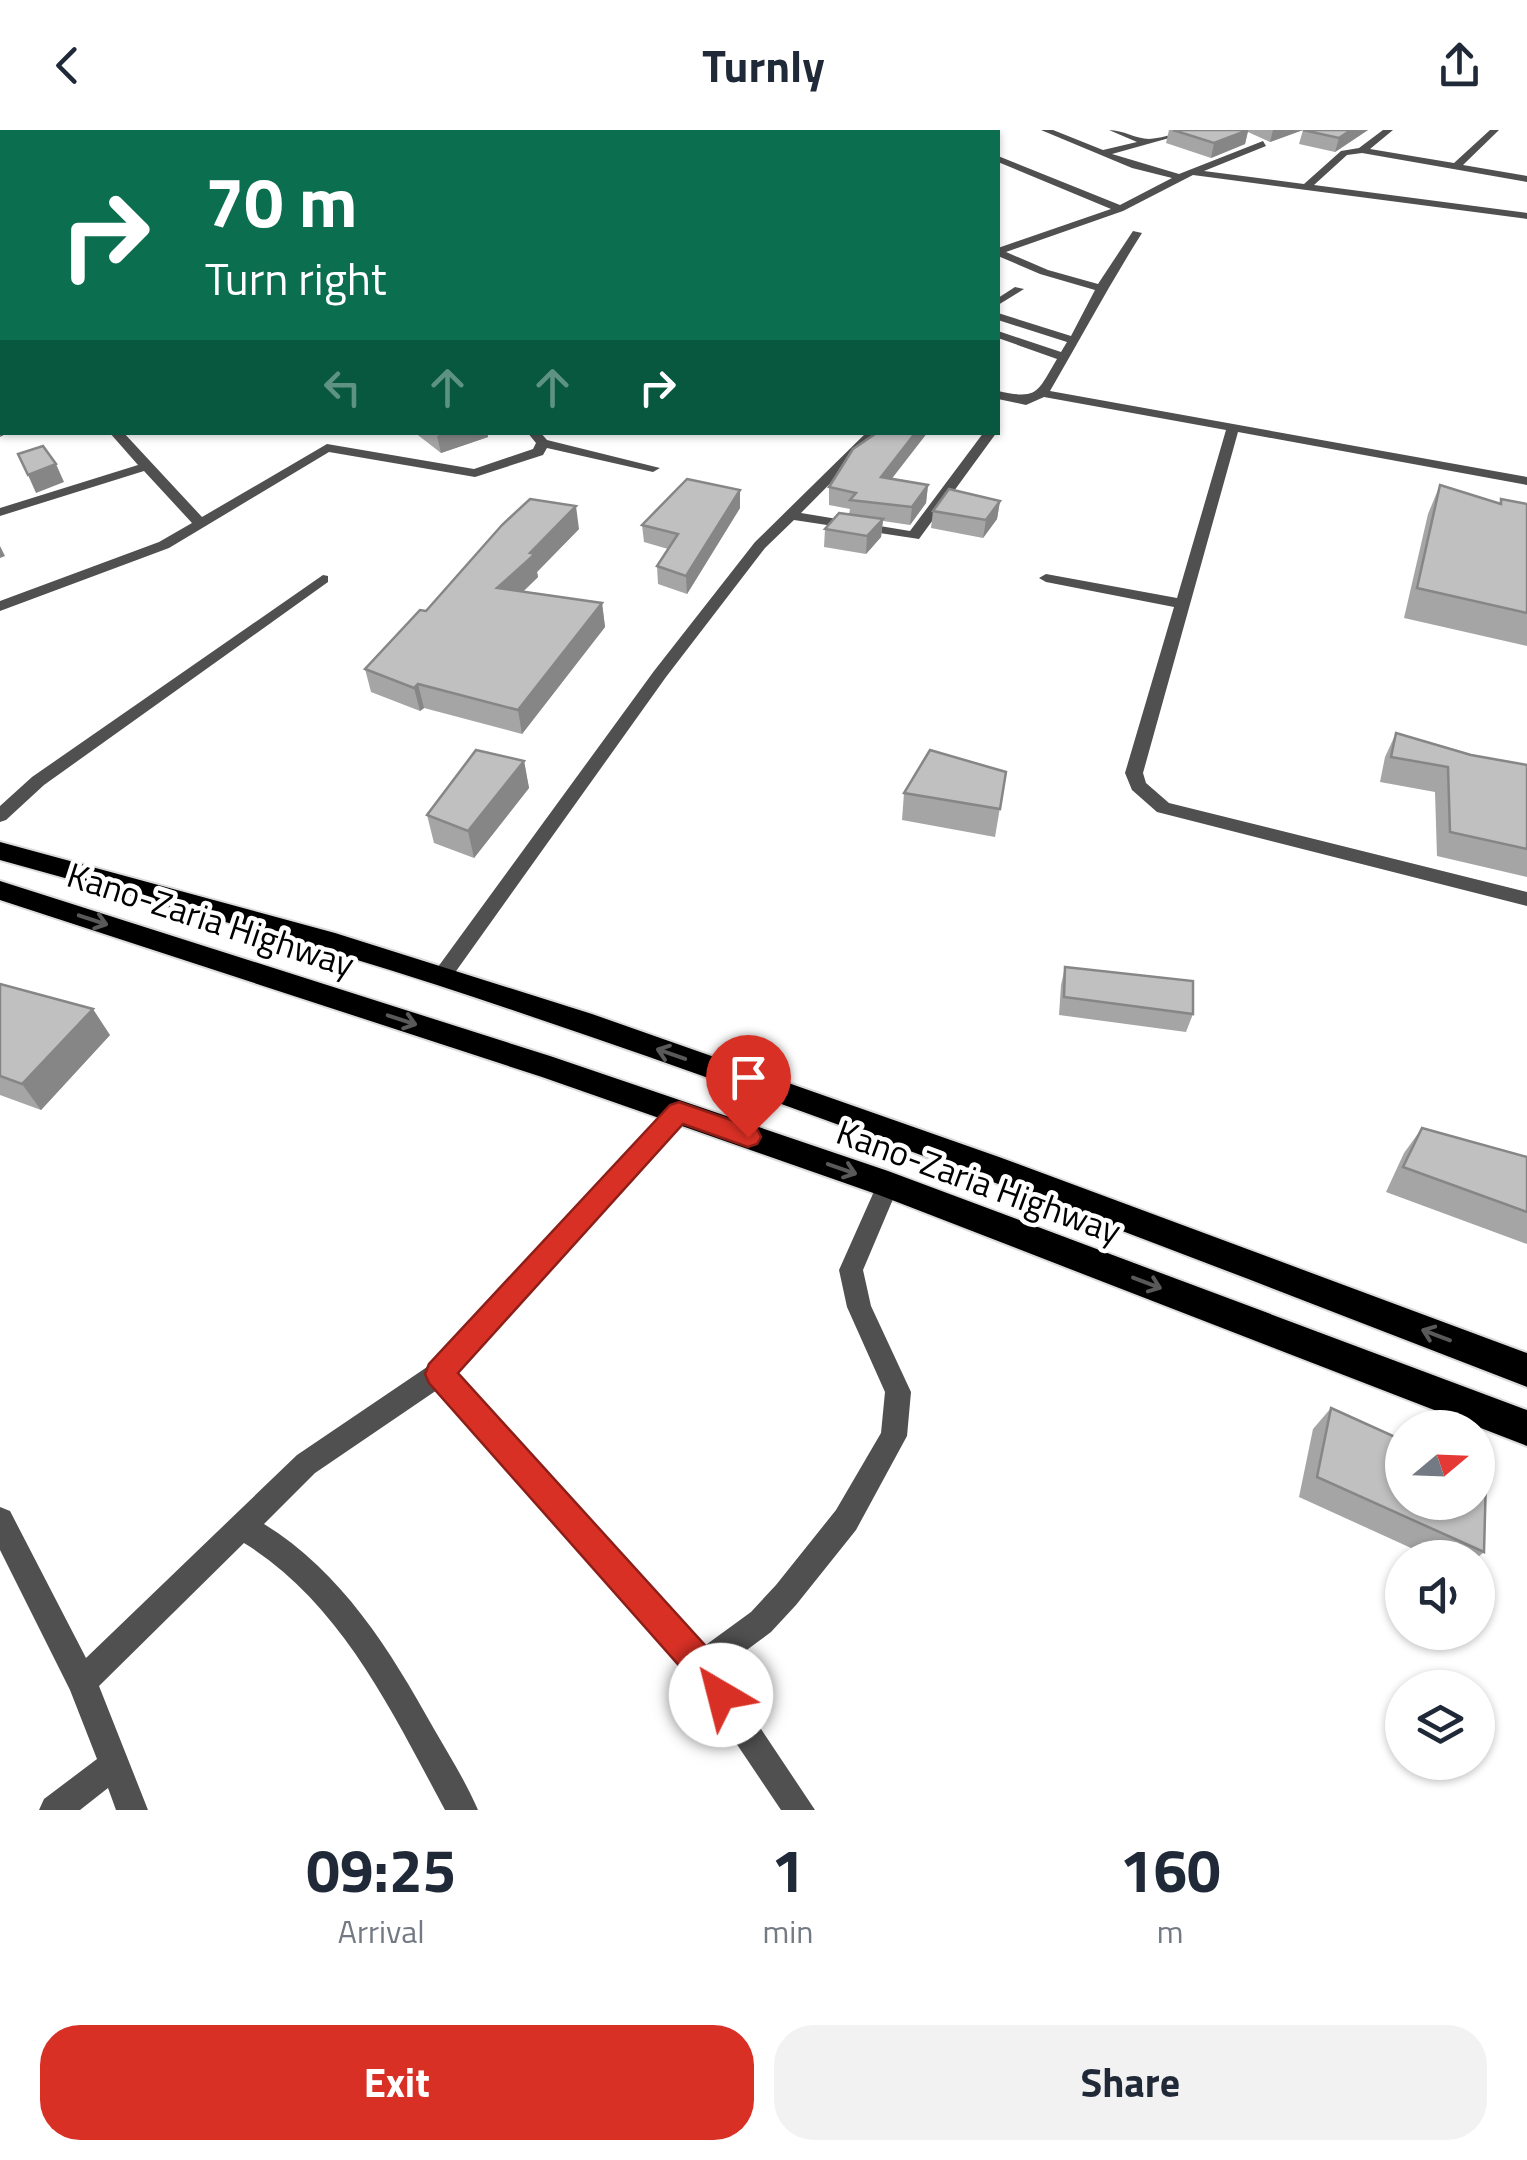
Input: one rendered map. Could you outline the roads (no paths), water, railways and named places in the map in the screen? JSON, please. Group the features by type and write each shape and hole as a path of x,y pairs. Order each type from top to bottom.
{"highway":[{"name":"Kano-Zaria Highway","path":"0,851 442,976 907,1134 1527,1370"},
{"name":"Kano-Zaria Highway","path":"0,890 679,1112 888,1186 1527,1428"}],"street":[{"path":"1045,130 1147,170 1180,177"},
{"path":"1113,130 1146,142"},
{"path":"1103,153 1194,130"},
{"path":"1373,130 1387,132"},
{"path":"1457,166 1494,130"},
{"path":"1362,150 1387,132"},
{"path":"1000,251 1120,209 1180,177 1263,144 1242,136"},
{"path":"1306,188 1344,153 1362,150 1527,178"},
{"path":"1000,160 1120,209"},
{"path":"1192,172 1522,215 1527,205"},
{"path":"1000,233 1024,243"},
{"path":"1000,398 1009,407 1042,393 1101,288 1137,234"},
{"path":"1000,253 1044,272 1101,288"},
{"path":"1000,301 1019,289"},
{"path":"1000,317 1074,341"},
{"path":"1000,335 1064,357"},
{"path":"1042,393 1527,482"},
{"path":"1234,428 1134,773 1148,797 1163,808 1527,900"},
{"path":"118,435 198,521"},
{"path":"442,976 660,674 760,545 872,435"},
{"path":"790,515 914,536 989,435"},
{"path":"0,606 164,545 323,444 476,473 538,452 538,438 652,468"},
{"path":"0,512 147,466"},
{"path":"1046,578 1182,604"},
{"path":"0,816 38,781 322,580"},
{"path":"82,1682 306,1464 439,1374 679,1112"},
{"path":"702,1666 761,1622 786,1595 846,1520 894,1436 898,1392 859,1307 851,1270 888,1186"},
{"path":"439,1374 702,1666 800,1810"},
{"path":"0,1521 82,1682 132,1810"},
{"path":"241,1524 298,1564 341,1611 399,1698 462,1810"},
{"path":"54,1810 116,1763"}]}
